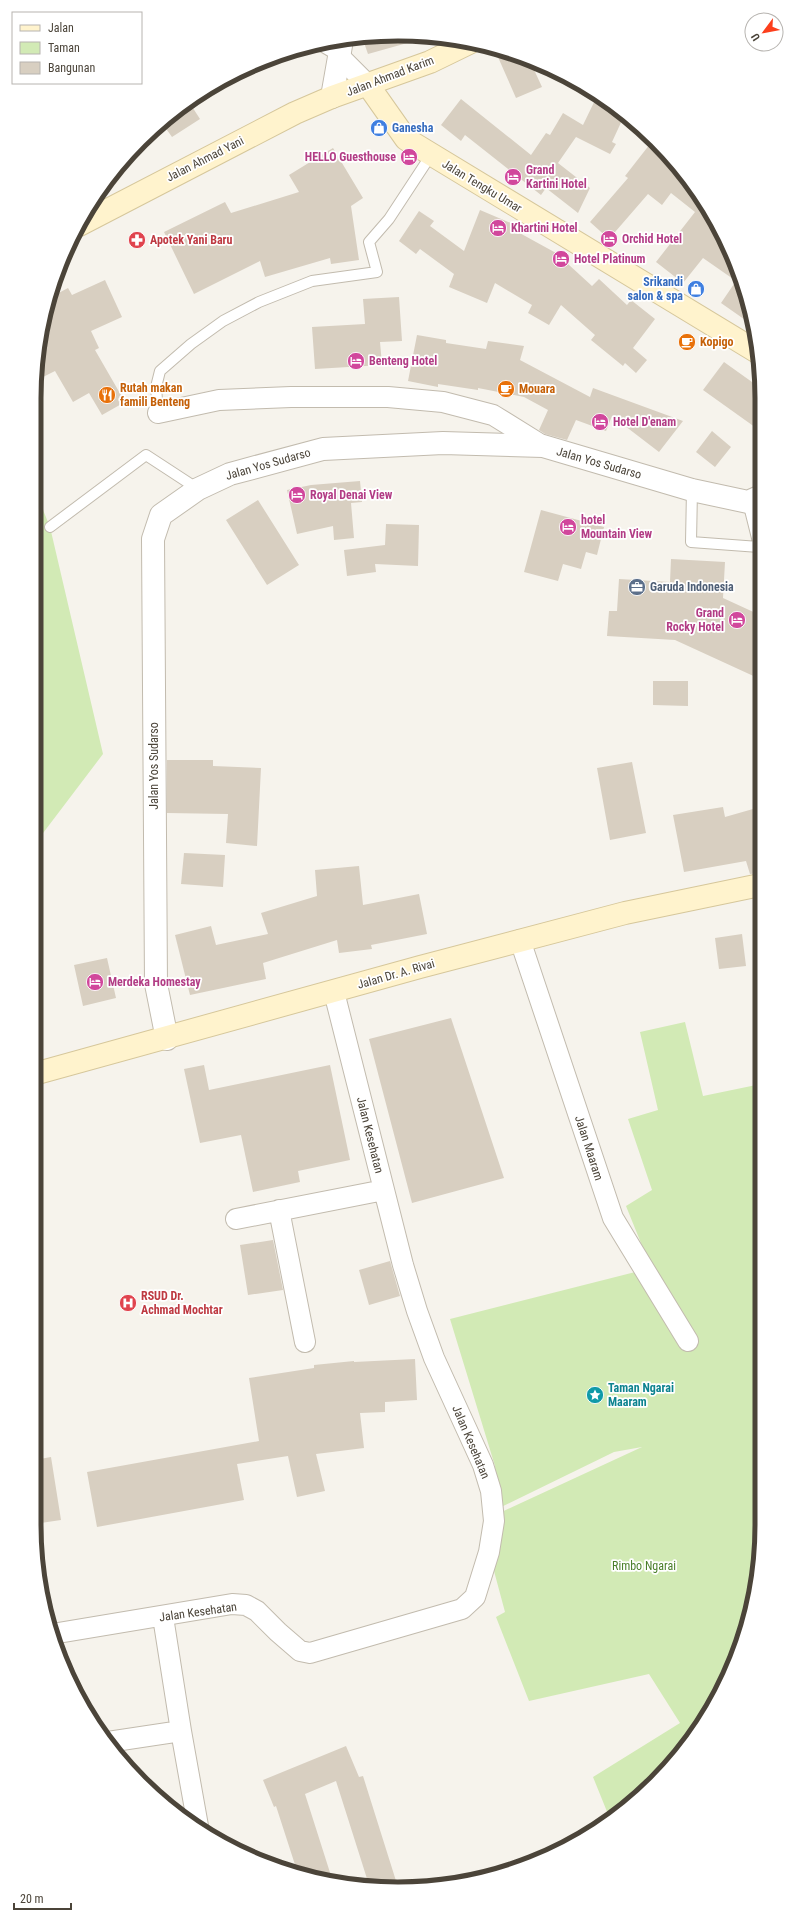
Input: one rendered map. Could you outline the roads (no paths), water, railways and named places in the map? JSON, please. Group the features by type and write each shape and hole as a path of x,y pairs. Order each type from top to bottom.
{"main road":[{"name":"Jalan Ahmad Karim","path":"332,97 430,62 460,47"},
{"name":"Jalan Tengku Umar","path":"368,85 406,139 752,349"},
{"name":"Jalan Ahmad Yani","path":"88,220 288,117 332,97"},
{"name":"Jalan Dr. A. Rivai","path":"41,1072 167,1039 520,940 625,913 755,886"}],"street":[{"path":"341,49 368,85"},
{"path":"332,97 341,49"},
{"path":"158,413 219,400 291,396 396,398 444,402 493,415 543,446"},
{"name":"Jalan Yos Sudarso","path":"167,1039 156,984 153,539 161,515 198,489 230,474 323,449 443,443 543,446 692,490 754,499"},
{"name":"Jalan Maaram","path":"520,940 613,1218 688,1340"},
{"name":"Jalan Kesehatan","path":"58,1633 232,1604 246,1605 257,1611 300,1651 310,1653 462,1609 475,1597 489,1552 494,1521 491,1491 483,1466 434,1358 417,1311 403,1265 334,992"},
{"path":"236,1219 384,1190"},
{"path":"280,1210 305,1342"},
{"path":"163,1616 180,1731 197,1820"},
{"path":"114,1741 180,1731"}],"lane":[{"path":"158,413 156,387 160,371 191,344 223,321 259,302 312,281 377,272 369,242 389,219 431,155"},
{"path":"50,526 146,455 198,489"},
{"path":"692,490 690,542 755,546"}],"place":[{"name":"Ganesha","path":"379,128"},
{"name":"HELLO Guesthouse","path":"409,157"},
{"name":"Grand Kartini Hotel","path":"513,177"},
{"name":"Khartini Hotel","path":"498,228"},
{"name":"Orchid Hotel","path":"609,239"},
{"name":"Apotek Yani Baru","path":"137,240"},
{"name":"Hotel Platinum","path":"561,259"},
{"name":"Srikandi salon & spa","path":"696,289"},
{"name":"Kopigo","path":"687,342"},
{"name":"Benteng Hotel","path":"356,361"},
{"name":"Mouara","path":"506,389"},
{"name":"Rutah makan famili Benteng","path":"107,395"},
{"name":"Hotel D'enam","path":"600,422"},
{"name":"Royal Denai View","path":"297,495"},
{"name":"hotel Mountain View","path":"568,527"},
{"name":"Garuda Indonesia","path":"637,587"},
{"name":"Grand Rocky Hotel","path":"737,620"},
{"name":"Merdeka Homestay","path":"95,982"},
{"name":"RSUD Dr. Achmad Mochtar","path":"128,1303"},
{"name":"Taman Ngarai Maaram","path":"595,1395"}],"park label":[{"name":"Rimbo Ngarai","path":"644,1566"}]}
